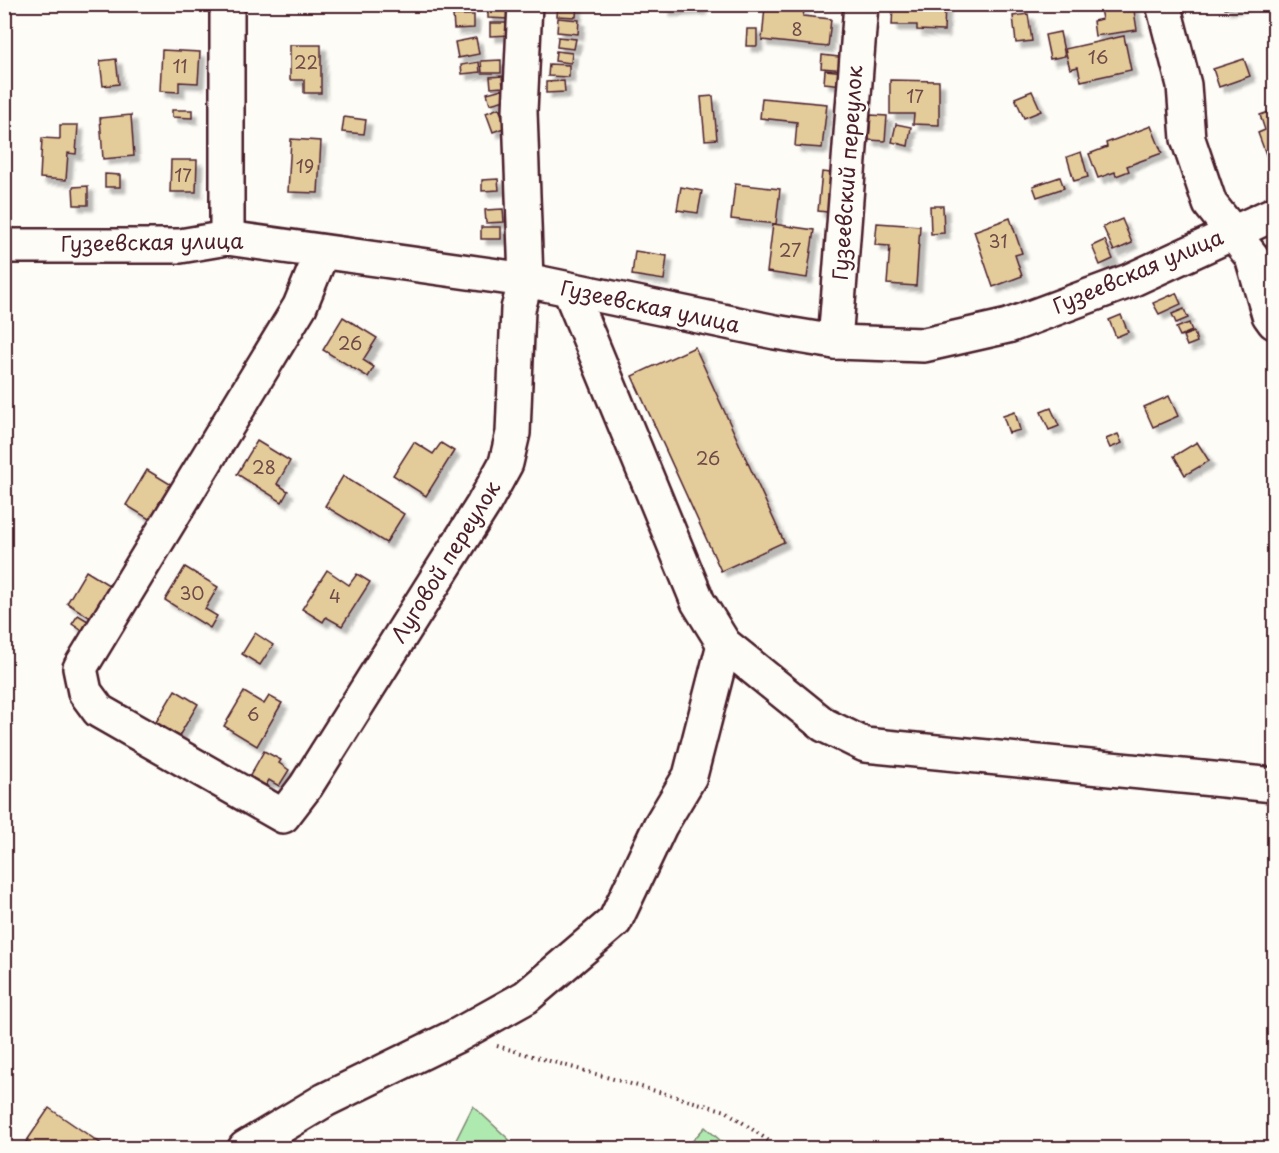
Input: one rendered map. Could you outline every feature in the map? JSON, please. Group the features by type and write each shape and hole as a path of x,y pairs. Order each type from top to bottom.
{"street":[{"path":"227,4 227,238"},
{"name":"Луговой переулок","path":"322,252 300,306 80,668 85,692 99,711 283,816 312,776 483,505 506,463 513,433 518,309 526,280 520,111 525,4"},
{"name":"Гузеевский переулок","path":"835,342 861,4"},
{"path":"1162,4 1184,85 1188,139 1210,204 1230,233 1252,257 1269,315 1275,322"},
{"name":"Гузеевская улица","path":"4,246 180,246 227,238 526,280 570,291 835,342 924,345 1008,326 1129,280 1275,214"},
{"path":"570,291 698,602 724,644 824,725 865,745 1275,785"},
{"path":"245,1149 325,1100 458,1035 526,997 615,921 660,826 690,776 724,644"}],"path":[{"path":"458,1035 726,1111 779,1149"}],"green space":[{"path":"473,1106 518,1148 452,1148"},
{"path":"705,1127 729,1148 686,1148"}],"building":[{"path":"558,4 577,4 576,17 557,16"},
{"path":"665,4 701,4 701,9 665,11"},
{"path":"893,4 945,4 944,31 917,30 917,25 892,25"},
{"path":"1133,4 1137,30 1095,36 1093,21 1102,19 1100,9"},
{"path":"1224,4 1249,4 1225,9"},
{"path":"488,5 509,6 509,19 488,18"},
{"path":"765,6 804,11 803,16 831,19 828,47 762,40"},
{"path":"1028,14 1032,41 1016,43 1013,16"},
{"path":"453,15 474,15 474,28 454,29"},
{"path":"558,18 579,20 578,34 557,32"},
{"path":"490,23 511,23 511,35 490,36"},
{"path":"747,29 757,29 757,46 746,46"},
{"path":"1060,32 1065,56 1050,59 1045,35"},
{"path":"1124,36 1131,70 1081,81 1078,67 1070,69 1065,49"},
{"path":"558,37 576,39 574,49 557,47"},
{"path":"476,38 479,54 458,58 455,42"},
{"path":"290,45 321,45 321,93 304,93 304,80 290,80"},
{"path":"162,50 200,52 198,83 179,82 179,92 160,91"},
{"path":"556,51 572,53 571,63 555,61"},
{"path":"822,55 847,58 846,70 821,68"},
{"path":"116,59 119,84 103,86 100,61"},
{"path":"1244,59 1250,76 1219,87 1213,69"},
{"path":"501,60 501,73 482,73 481,61"},
{"path":"479,62 480,72 462,74 461,65"},
{"path":"549,64 569,65 569,77 548,76"},
{"path":"825,70 845,72 844,85 824,83"},
{"path":"502,76 503,87 491,88 490,77"},
{"path":"890,80 939,81 939,125 913,124 914,114 890,114"},
{"path":"564,81 565,92 546,93 546,82"},
{"path":"506,88 509,99 490,104 487,93"},
{"path":"1032,91 1041,111 1024,118 1015,98"},
{"path":"713,96 717,139 705,140 701,97"},
{"path":"762,98 827,104 822,148 795,146 797,122 760,118"},
{"path":"499,108 506,127 493,132 486,113"},
{"path":"172,110 192,110 192,118 172,117"},
{"path":"1274,110 1274,154 1267,157 1258,133 1265,130 1260,115"},
{"path":"131,115 134,156 103,159 100,118"},
{"path":"871,115 887,116 885,141 869,140"},
{"path":"344,117 366,120 364,134 342,132"},
{"path":"896,124 911,127 908,146 892,142"},
{"path":"60,125 78,125 76,154 68,153 66,180 40,178 42,138 60,139"},
{"path":"1151,126 1162,153 1127,166 1129,171 1116,176 1115,172 1098,178 1089,154 1107,147 1106,143"},
{"path":"291,139 321,141 318,193 288,192"},
{"path":"1081,152 1088,177 1074,181 1067,157"},
{"path":"171,160 197,160 196,192 170,192"},
{"path":"822,172 840,174 837,213 818,211"},
{"path":"105,174 120,175 120,187 105,187"},
{"path":"1060,177 1064,188 1037,197 1033,186"},
{"path":"498,179 499,190 482,191 482,180"},
{"path":"735,184 780,189 776,224 731,219"},
{"path":"88,186 88,205 74,205 73,187"},
{"path":"681,187 702,191 698,213 677,210"},
{"path":"930,206 943,206 944,233 931,234"},
{"path":"503,209 504,222 486,223 485,210"},
{"path":"1010,218 1022,253 1015,255 1022,276 993,287 974,231"},
{"path":"1122,219 1132,243 1114,251 1103,227"},
{"path":"877,223 920,226 916,286 887,284 890,246 875,245"},
{"path":"773,224 814,230 807,278 767,272"},
{"path":"481,227 501,227 501,239 481,239"},
{"path":"1105,240 1113,259 1100,265 1092,246"},
{"path":"635,251 667,256 664,280 632,275"},
{"path":"1176,293 1181,304 1159,314 1153,303"},
{"path":"1184,309 1188,318 1176,323 1172,314"},
{"path":"1121,315 1128,332 1116,337 1109,320"},
{"path":"343,317 377,338 363,360 374,367 368,377 323,350"},
{"path":"1189,323 1192,331 1180,336 1176,328"},
{"path":"1194,332 1197,342 1187,346 1183,336"},
{"path":"695,347 784,542 721,571 632,376"},
{"path":"1169,396 1178,416 1153,427 1144,407"},
{"path":"1051,408 1059,426 1049,430 1041,412"},
{"path":"1015,412 1020,430 1009,433 1003,416"},
{"path":"1118,434 1122,443 1110,448 1106,439"},
{"path":"257,441 290,461 277,484 288,491 282,502 237,474"},
{"path":"414,442 433,454 441,443 454,451 426,496 393,475"},
{"path":"1197,442 1209,461 1185,475 1174,456"},
{"path":"147,470 175,487 154,522 126,505"},
{"path":"343,476 404,514 386,543 325,506"},
{"path":"185,567 218,587 205,609 217,616 210,628 165,600"},
{"path":"327,570 349,585 357,574 370,582 342,626 326,617 323,622 302,609"},
{"path":"86,571 117,590 97,622 67,603"},
{"path":"78,615 93,624 87,634 72,624"},
{"path":"255,633 273,645 260,665 242,654"},
{"path":"175,690 198,704 179,736 156,722"},
{"path":"244,692 264,704 269,696 282,703 257,746 224,726"},
{"path":"264,751 281,760 279,763 289,770 279,786 269,780 263,790 247,781"},
{"path":"49,1108 103,1145 100,1148 22,1148"}]}
